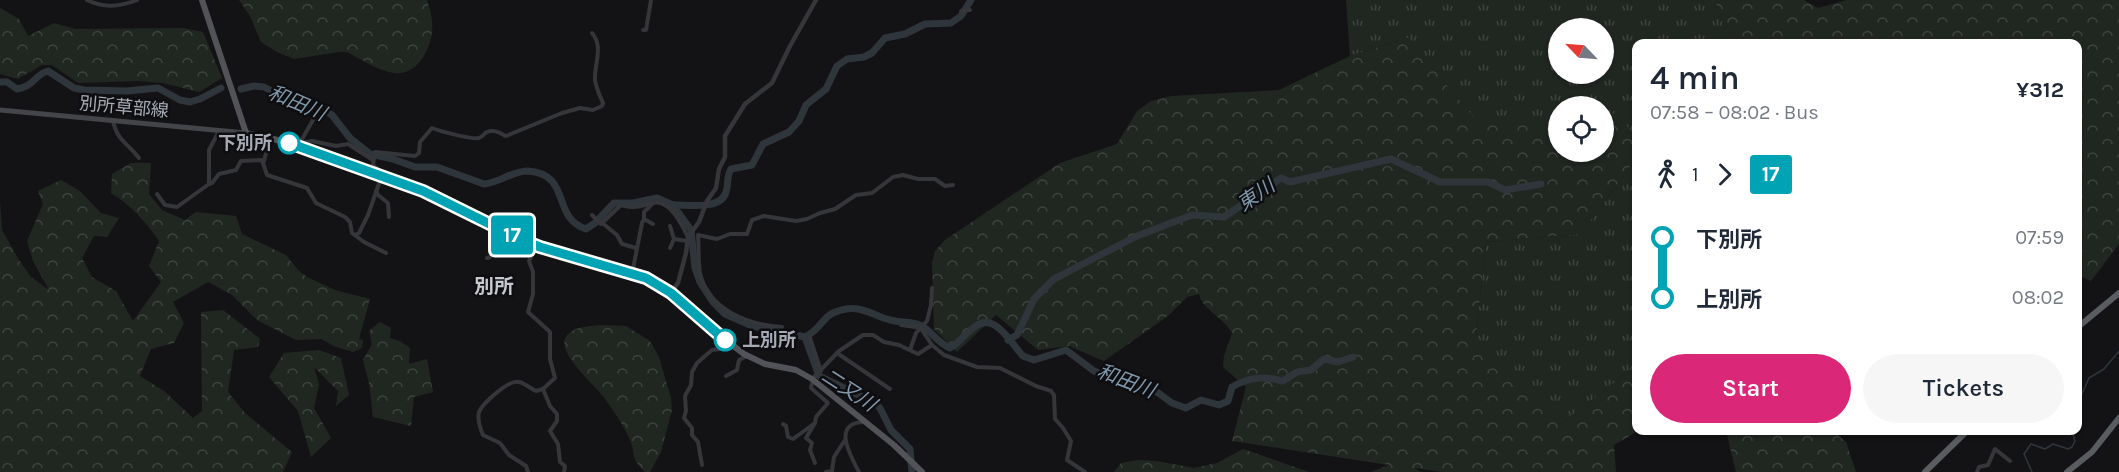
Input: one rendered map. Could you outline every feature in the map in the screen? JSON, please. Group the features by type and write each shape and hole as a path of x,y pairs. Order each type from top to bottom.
{"highway":[{"path":"2082,324 2119,293"},
{"path":"2067,472 2092,452 2119,418"},
{"path":"1926,472 1963,435"}],"main road":[{"path":"202,0 246,133 298,143 423,191 537,246 659,284 747,356 776,368 796,370 813,380 866,422 922,472"},
{"name":"別所草部線","path":"0,110 246,133"}],"street":[{"path":"87,0 100,5 115,6 137,0"},
{"path":"643,30 646,30 651,0"},
{"path":"671,293 678,283 688,238 696,228 706,201 716,188 719,169 726,157 725,136 745,104 772,83 816,0"},
{"path":"961,11 970,10"},
{"path":"355,235 359,233 368,215 382,175 382,172 374,167 375,152 417,155 420,142 432,128 444,133 471,138 479,138 491,131 506,136 580,108 599,109 603,103 595,78 598,48 592,33"},
{"path":"298,143 317,113 317,105"},
{"path":"113,121 118,137 130,146 139,158"},
{"path":"209,184 209,150 219,131"},
{"path":"270,138 264,161 267,175 307,188 316,203 339,213 348,220 352,233 386,254"},
{"path":"298,143 312,141 336,146 348,144 373,160"},
{"path":"157,194 165,205 177,207 212,183 219,174 236,170 241,162 264,161"},
{"path":"698,235 717,239 730,234 747,234 752,220 764,216 796,221 807,219 835,209 856,195 872,193 892,177 935,179 945,186 953,185"},
{"path":"376,191 388,203 389,217"},
{"path":"602,222 621,205 636,208 658,202 667,206 680,222 688,238"},
{"path":"632,274 644,212 653,203"},
{"path":"592,215 617,235 620,243 636,249"},
{"path":"644,219 653,224"},
{"path":"670,226 674,239 670,248"},
{"path":"696,228 700,275 721,307 764,325 782,327"},
{"path":"487,258 505,231"},
{"path":"674,239 688,238"},
{"path":"528,472 526,466 509,455 500,443 483,435 478,421 482,406 490,401 494,394 515,382 536,391 553,381 556,375 550,359 550,332 528,312 533,294 533,272 529,261 537,246"},
{"path":"910,350 914,335 927,321 932,288"},
{"path":"901,326 920,329 932,345 944,355 977,367 1000,368 1051,391 1054,395 1055,419 1071,441 1068,460 1085,472"},
{"path":"815,463 810,450 812,444 806,438 816,417 828,403 811,388 813,380 837,353 858,337 868,334 918,354 932,345"},
{"path":"810,338 821,371"},
{"path":"702,465 698,442 692,435 692,428 684,418 685,396 692,385 692,372 697,363 712,350 731,344"},
{"path":"837,353 890,389"},
{"path":"726,376 737,370 739,360 747,356"},
{"path":"543,388 550,406 557,414 557,421 550,432 558,444 560,462 565,466 564,472"},
{"path":"825,472 832,471 834,457 845,440 849,427 854,423 866,422"},
{"path":"783,424 786,426 788,437 793,440 815,423"},
{"path":"845,440 859,472"},
{"path":"1977,472 1979,467 1988,465 1995,449 2010,461"}],"green space":[{"path":"239,0 427,0 432,20 431,40 424,57 418,64 403,73 382,70 347,52 294,59 261,42 250,16"},
{"path":"1346,0 1716,0 1717,12 1732,39 1632,39 1632,137 1621,114 1614,114 1614,96 1548,96 1548,116 1475,120 1408,38 1350,56"},
{"path":"1716,0 1804,0 1818,8 1847,0 2119,0 2119,244 2091,281 2082,277 2082,39 1732,39 1717,12"},
{"path":"0,8 19,19 28,36 54,23 75,29 183,28 203,32 222,78 199,92 163,83 139,81 78,83 52,65 42,65 18,79 0,74"},
{"path":"1408,38 1475,119 1548,116 1548,162 1614,162 1614,113 1621,113 1632,137 1632,164 1580,234 1486,242 1476,336 1561,424 1632,369 1632,434 1614,445 1616,472 1441,472 1414,468 1421,472 1371,472 1389,465 1232,441 1246,387 1223,367 1224,356 1232,333 1204,304 1199,294 1187,297 1168,316 1104,361 1069,346 1038,350 996,315 957,352 934,329 932,263 935,251 945,240 1060,163 1117,144 1137,111 1151,101 1171,96 1279,90 1350,56"},
{"path":"131,163 151,163 149,194 162,210 185,220 196,212 236,216 242,234 286,255 307,277 335,290 370,299 359,339 363,340 362,348 353,352 321,339 296,340 257,320 232,295 208,282 173,302 184,323 174,343 151,349 140,376 164,391 193,418 202,411 201,312 223,310 260,339 258,347 234,350 228,392 245,413 292,452 283,472 0,472 0,201 2,230 31,277 49,290 33,261 27,241 43,204 38,191 61,180 80,191 101,213 119,218 107,237 94,236 82,258 92,277 116,291 133,321 161,282 149,266 159,241 138,214 111,193 112,174"},
{"path":"1632,164 1632,369 1561,424 1476,337 1486,242 1580,234"},
{"path":"380,322 391,328 390,338 410,348 409,364 427,359 433,392 414,397 411,426 373,417 369,383 363,360 372,344 369,331"},
{"path":"603,325 626,326 650,341 659,357 671,398 672,410 661,452 650,472 645,472 637,463 630,440 621,423 603,396 567,353 565,339 571,331"},
{"path":"319,350 341,358 349,395 336,406 338,391 314,367 319,384 314,408 331,438 311,457 298,411 269,377 284,353"},
{"path":"1727,435 1838,435 1846,442 1856,472 1736,472"},
{"path":"1243,449 1309,472 1114,472 1121,463 1138,460 1194,468 1217,463"}],"waterway":[{"path":"673,205 703,205 718,202 726,192 731,169 752,165 763,144 789,132 799,121 806,105 826,89 837,66 847,59 864,57 872,53 885,38 905,34 925,24 951,23 961,16 971,0"},
{"name":"和田川","path":"0,82 7,82 17,89 23,88 48,71 74,88 127,91 158,88 180,100 190,102 221,88"},
{"name":"和田川","path":"241,89 254,86 264,87 306,109 325,111 332,115 350,138 370,154 415,167 437,167 484,184 522,172 542,174 551,180 556,188 568,216 586,229 614,203 633,203 657,198 673,205 691,230 695,268 700,282 713,302 725,314 752,326 805,337 833,313 855,309 891,320 920,325 950,348 972,329 987,323 1000,329 1023,356 1034,360 1066,350 1094,371 1125,384 1157,392 1172,403 1186,408 1201,400 1219,405 1228,401 1232,387 1244,381 1263,378 1283,381 1297,372 1311,370 1324,359 1338,362 1353,357"},
{"name":"東川","path":"1008,340 1017,335 1034,299 1054,279 1137,236 1192,215 1224,217 1281,178 1290,182 1391,159 1440,182 1488,182 1505,190 1541,184"},
{"name":"二又川","path":"805,337 819,376 875,403 880,408 891,430 910,449 912,472"},
{"path":"2082,394 2089,378 2104,369 2119,351"},
{"path":"2032,472 2024,454 2031,444 2045,449 2053,444 2068,449 2075,441 2073,435"}],"bus line":[{"name":"17","path":"289,143 423,191 540,247 646,278 671,293 725,340"}],"place":[{"name":"下別所","path":"289,143"},
{"name":"上別所","path":"725,340"}],"district":[{"name":"別所","path":"494,286"}]}
